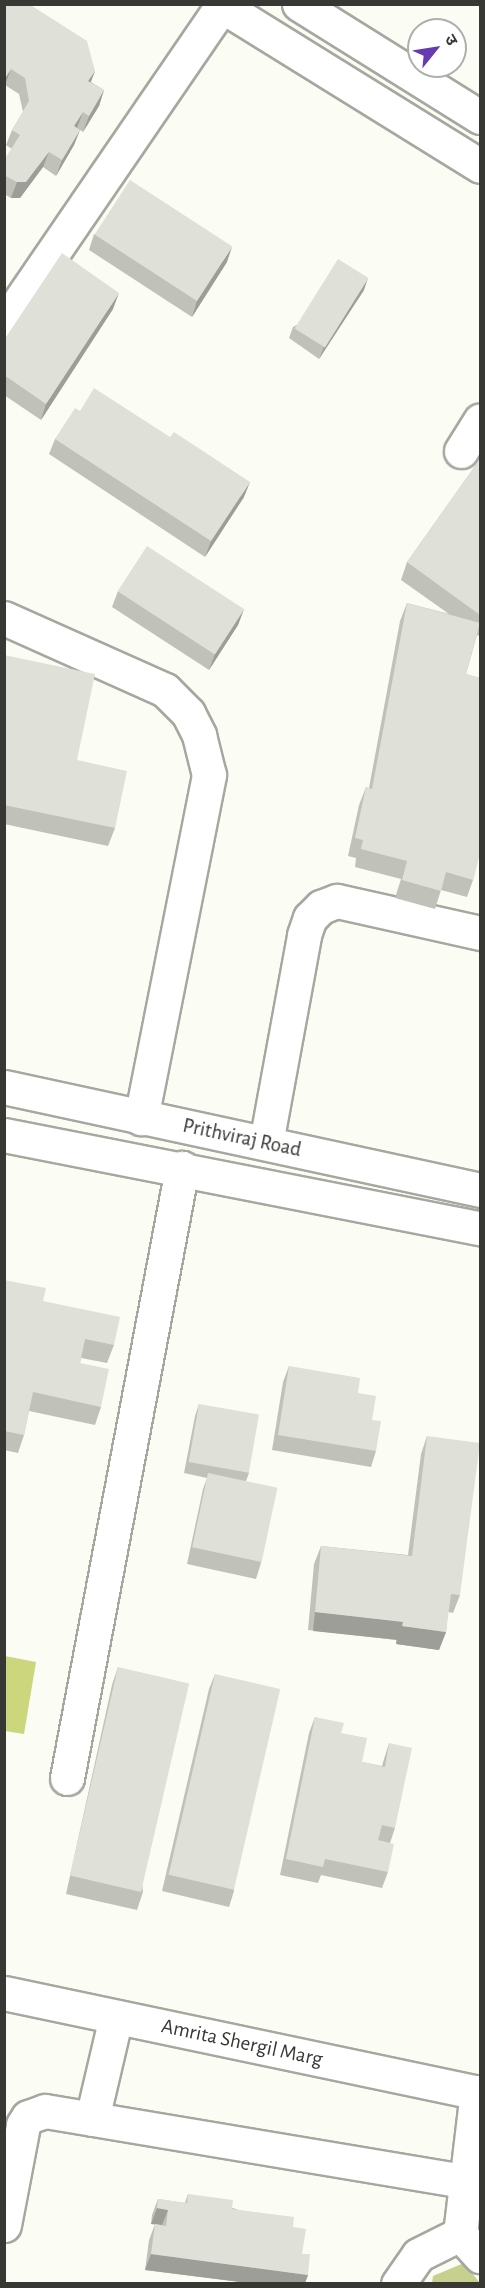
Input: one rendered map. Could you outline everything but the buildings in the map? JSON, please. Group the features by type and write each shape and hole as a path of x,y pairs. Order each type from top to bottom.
{"street":[{"path":"298,4 480,117"},
{"path":"4,324 221,5 480,166"},
{"path":"461,451 480,421"},
{"path":"4,618 165,690 188,713 199,735 209,775 141,1118"},
{"path":"266,1143 304,935 310,918 321,907 337,901 480,933"},
{"name":"Prithviraj Road","path":"4,1087 480,1190"},
{"name":"Prithviraj Road","path":"4,1135 480,1228"},
{"path":"67,1778 182,1168"},
{"name":"Amrita Shergil Marg","path":"4,1993 479,2092"},
{"path":"92,2119 116,2017"},
{"path":"398,2283 418,2255 470,2245 479,2092"},
{"path":"4,2225 23,2125 28,2117 45,2111 473,2183"}],"shaded area":[{"path":"5,1656 36,1662 24,1734 5,1731"},
{"path":"464,2263 480,2283 432,2283 433,2276"}]}
